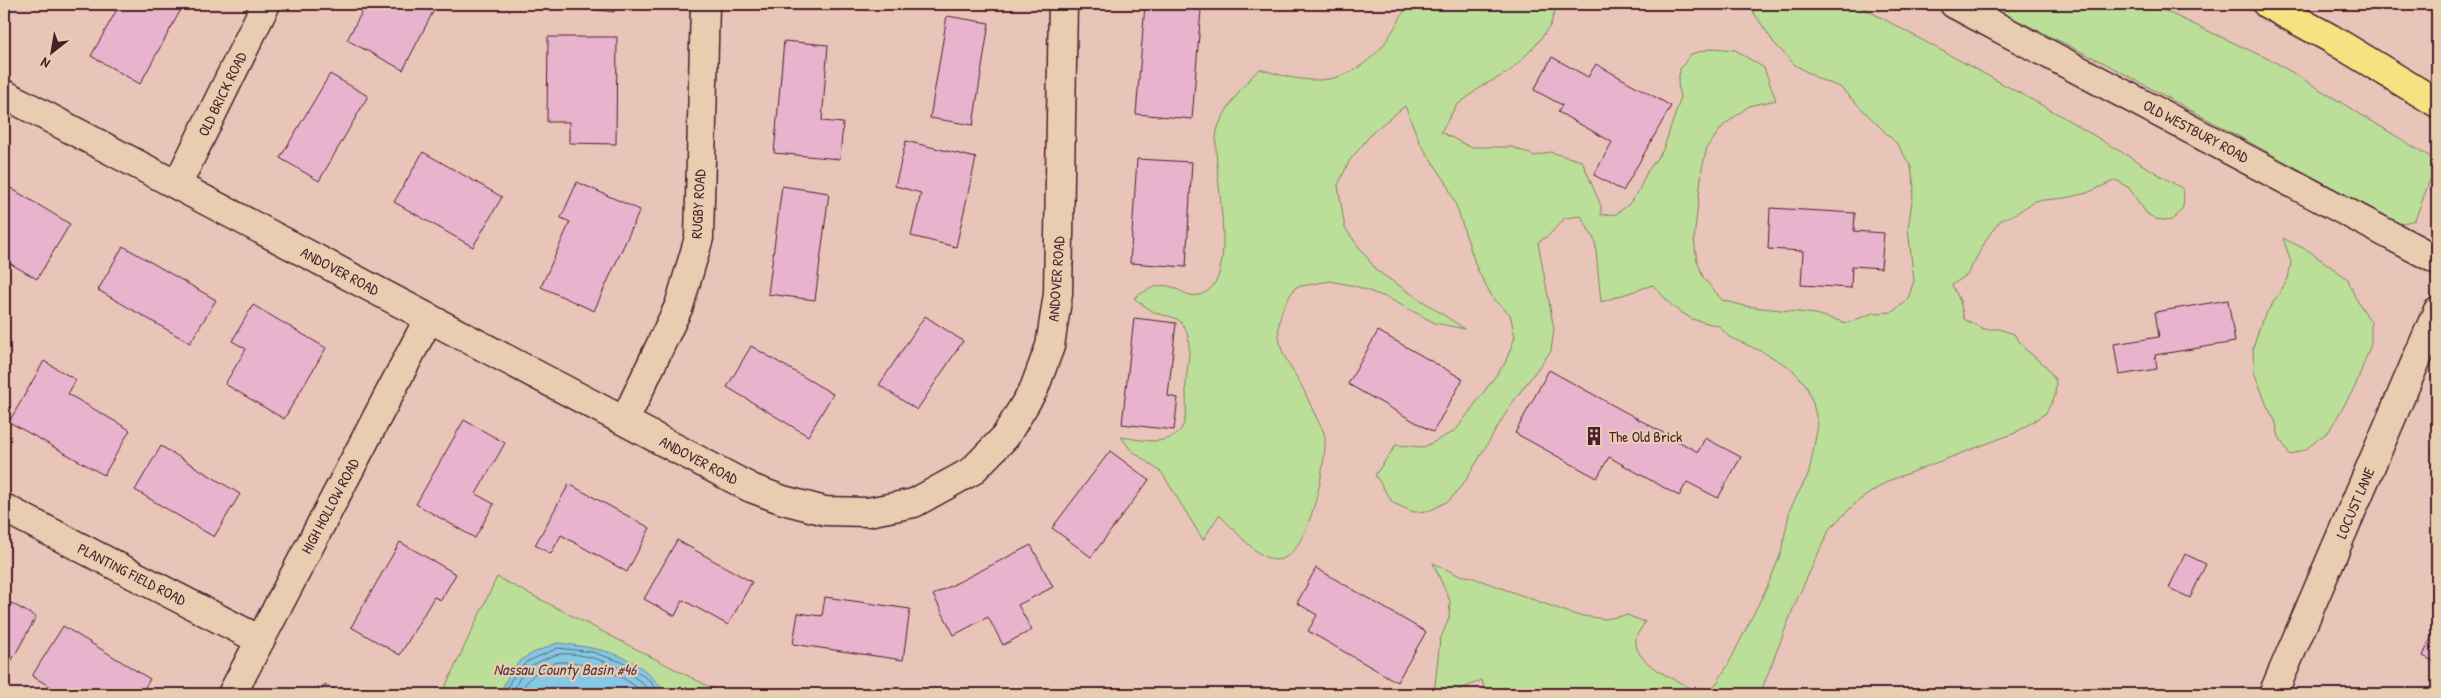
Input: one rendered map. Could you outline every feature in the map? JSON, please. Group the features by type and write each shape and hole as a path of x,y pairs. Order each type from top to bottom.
{"highway":[{"path":"2267,4 2330,38 2429,98"}],"street":[{"name":"OLD BRICK ROAD","path":"177,185 266,4"},
{"name":"RUGBY ROAD","path":"625,420 679,306 699,238 705,4"},
{"name":"ANDOVER ROAD","path":"4,94 625,420 750,488 783,500 825,511 868,512 914,503 972,471 1005,437 1034,389 1050,346 1058,294 1063,4"},
{"name":"OLD WESTBURY ROAD","path":"1954,4 2437,260"},
{"name":"LOCUST LANE","path":"2273,694 2437,312"},
{"name":"HIGH HOLLOW ROAD","path":"232,694 429,318"},
{"name":"PLANTING FIELD ROAD","path":"4,508 260,640"}],"green space":[{"path":"1409,4 1557,4 1550,26 1536,45 1509,72 1482,86 1456,106 1441,132 1470,147 1512,147 1535,156 1550,152 1582,161 1601,206 1601,215 1616,214 1628,205 1638,192 1647,172 1663,150 1680,100 1678,83 1680,69 1691,54 1713,48 1735,50 1764,68 1776,100 1749,106 1724,125 1707,147 1702,169 1694,239 1697,260 1703,277 1722,300 1745,306 1816,314 1847,323 1873,313 1892,312 1907,301 1914,281 1908,229 1914,187 1911,167 1898,145 1840,87 1819,79 1795,65 1774,43 1748,4 1856,4 2058,114 2183,189 2184,200 2182,208 2170,221 2156,219 2147,214 2129,188 2116,180 2087,193 2065,198 2035,201 2017,213 2001,220 1989,235 1967,275 1952,285 1960,301 1964,319 1984,329 1999,329 2014,334 2026,350 2046,366 2056,381 2055,396 2046,413 2015,433 1888,481 1858,501 1830,528 1795,604 1760,694 1706,694 1717,683 1728,665 1768,585 1781,553 1790,509 1809,473 1818,425 1813,403 1806,385 1791,368 1763,352 1729,337 1719,326 1692,319 1673,307 1653,285 1601,302 1595,241 1581,216 1565,218 1549,235 1538,242 1554,329 1551,351 1512,403 1466,480 1450,500 1429,511 1413,512 1393,503 1375,475 1396,445 1424,447 1456,430 1505,363 1515,337 1510,314 1494,300 1477,269 1457,208 1446,182 1420,143 1405,106 1374,131 1350,160 1338,185 1345,228 1377,271 1465,329 1435,323 1388,298 1355,286 1330,281 1296,287 1285,304 1281,315 1279,322 1280,342 1286,360 1300,383 1323,430 1325,451 1312,512 1295,549 1284,558 1271,559 1264,556 1257,552 1219,515 1203,540 1162,473 1131,450 1121,437 1148,441 1168,439 1174,436 1183,426 1186,411 1189,353 1186,331 1177,319 1153,312 1134,298 1157,286 1172,287 1195,296 1204,293 1215,282 1221,265 1223,243 1216,148 1217,131 1223,116 1248,81 1260,69 1309,80 1324,80 1352,71 1366,62 1380,49"},
{"path":"1984,4 2150,4 2275,62 2437,161 2415,220 2399,224 2108,65"},
{"path":"2283,238 2309,251 2348,279 2355,297 2371,322 2371,344 2355,387 2329,431 2306,449 2290,455 2279,437 2275,420 2267,406 2254,372 2253,348 2262,320 2288,279 2291,262"},
{"path":"1433,563 1458,575 1471,577 1576,615 1605,619 1627,615 1645,622 1637,635 1636,645 1640,655 1670,678 1702,694 1485,694 1482,680 1449,694 1434,694 1440,640 1449,618 1450,601"},
{"path":"497,577 723,694 442,694"}],"water":[{"name":"Nassau County Basin #46","path":"557,643 604,651 631,661 655,680 666,694 500,694 510,673 521,660"}],"building":[{"path":"120,4 184,4 140,84 91,56"},
{"path":"366,4 437,4 403,70 347,40"},
{"path":"556,4 616,4 614,12"},
{"path":"784,4 840,4 840,10 784,10"},
{"path":"1145,5 1201,10 1192,119 1136,114"},
{"path":"947,16 989,23 973,125 930,118"},
{"path":"548,37 617,37 616,144 569,143 569,122 547,122"},
{"path":"784,41 828,45 822,121 843,123 840,159 774,153"},
{"path":"1552,57 1588,77 1596,64 1671,106 1623,191 1594,175 1612,142 1558,112 1562,105 1534,90"},
{"path":"330,74 368,96 319,181 280,158"},
{"path":"906,141 976,158 956,247 911,236 921,193 895,186"},
{"path":"423,152 502,197 473,247 394,202"},
{"path":"1137,159 1192,162 1186,267 1130,263"},
{"path":"577,182 640,210 594,311 541,287 570,222 561,218"},
{"path":"4,184 70,224 37,279 4,260"},
{"path":"782,186 829,193 815,300 768,294"},
{"path":"1770,208 1855,213 1854,231 1884,233 1881,268 1852,266 1851,288 1801,285 1803,251 1768,249"},
{"path":"123,246 216,300 190,343 98,290"},
{"path":"2228,300 2235,342 2155,355 2157,369 2119,375 2114,344 2159,337 2155,312"},
{"path":"253,305 326,348 284,419 225,384 246,349 232,341"},
{"path":"925,316 963,341 917,410 879,385"},
{"path":"1134,318 1176,323 1168,396 1178,398 1174,430 1122,424"},
{"path":"1378,331 1463,379 1433,432 1348,384"},
{"path":"751,346 833,394 808,436 727,387"},
{"path":"44,361 76,380 68,394 130,430 104,475 9,422"},
{"name":"The Old Brick","path":"1549,370 1698,452 1705,438 1741,457 1718,498 1687,482 1679,496 1609,457 1597,478 1515,433"},
{"path":"464,420 505,443 476,494 494,504 475,538 416,504"},
{"path":"161,446 240,494 214,537 135,490"},
{"path":"1110,451 1149,480 1091,557 1052,528"},
{"path":"569,484 650,528 627,572 561,535 551,554 535,545"},
{"path":"677,540 752,582 728,625 683,600 675,616 644,599"},
{"path":"400,542 456,574 441,600 434,597 400,655 351,627"},
{"path":"1031,545 1053,587 1018,605 1032,630 1003,645 988,617 954,635 933,595"},
{"path":"2185,554 2206,564 2190,598 2169,588"},
{"path":"1316,568 1426,632 1397,682 1308,631 1317,615 1297,603"},
{"path":"825,597 910,609 903,660 793,644 798,613 822,616"},
{"path":"4,599 36,617 7,669 4,667"},
{"path":"2437,624 2437,663 2423,656"},
{"path":"63,626 150,679 141,694 63,694 32,676"},
{"path":"325,684 341,694 319,694"}],"place":[{"name":"The Old Brick","path":"1594,436"}]}
